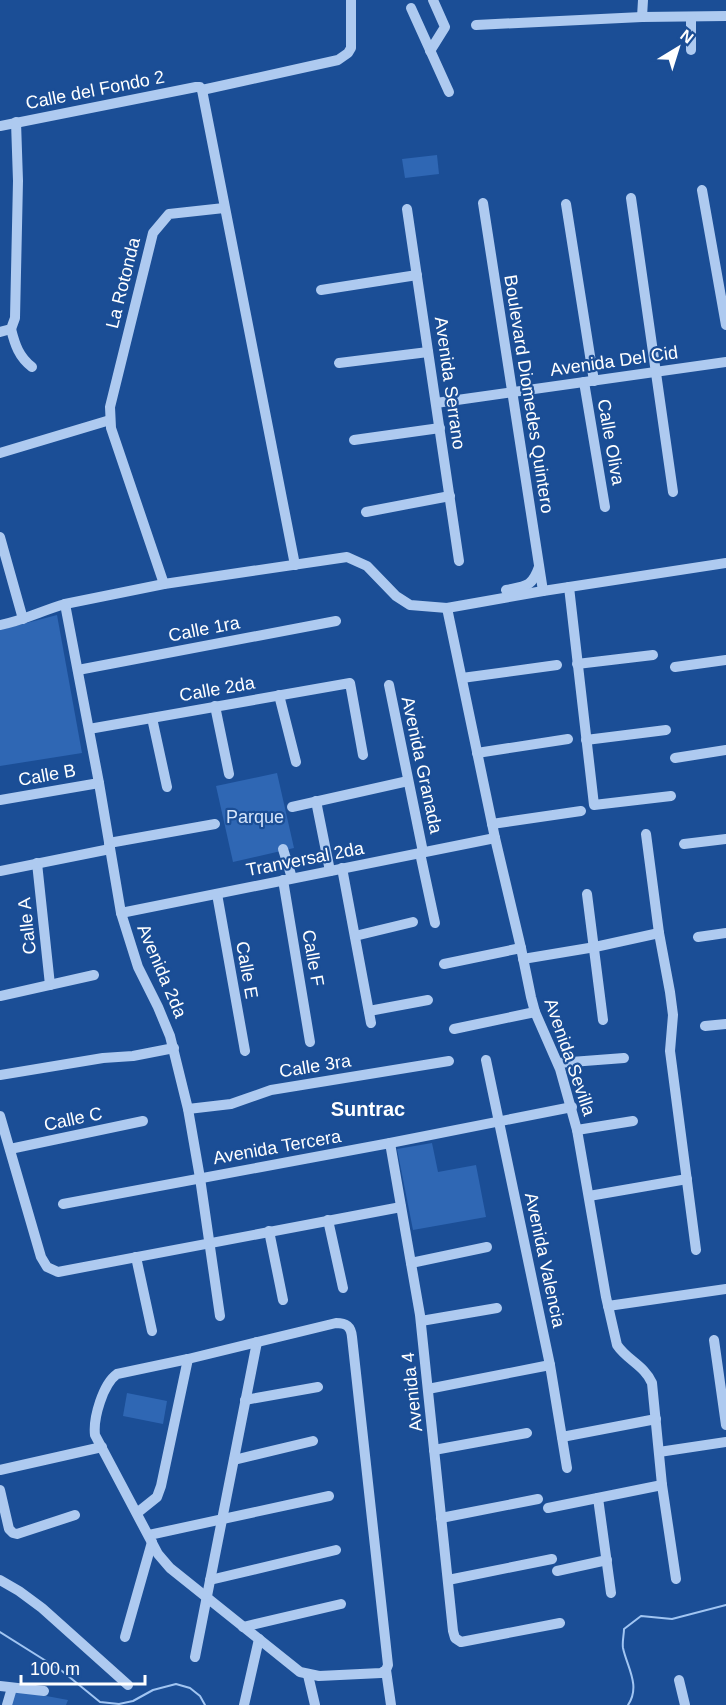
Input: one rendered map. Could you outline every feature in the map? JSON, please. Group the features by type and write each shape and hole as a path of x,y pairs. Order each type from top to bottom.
{"street":[{"name":"Calle del Fondo 2","path":"0,126 199,89 338,60 351,48 351,0"},
{"path":"430,51 445,27 433,0"},
{"path":"642,17 643,0"},
{"path":"411,8 449,92"},
{"path":"476,25 642,17 726,16"},
{"path":"691,17 691,50"},
{"path":"199,89 295,564"},
{"path":"16,122 18,181 15,318 5,330 22,359 32,366"},
{"path":"702,190 726,325"},
{"path":"631,198 674,492"},
{"name":"Boulevard Diomedes Quintero","path":"483,203 543,591"},
{"name":"Calle Oliva","path":"566,204 605,507"},
{"name":"La Rotonda","path":"110,420 110,407 153,233 169,214 224,208"},
{"name":"Avenida Serrano","path":"407,209 459,561"},
{"path":"321,290 417,275"},
{"path":"339,363 428,352"},
{"name":"Avenida Del Cid","path":"436,403 726,362"},
{"path":"0,453 110,420 164,584"},
{"path":"354,440 440,428"},
{"path":"366,512 450,496"},
{"path":"0,537 23,619"},
{"path":"0,625 23,619 49,608 164,584 347,557 367,566 396,596 410,605 447,608 726,562"},
{"path":"482,602 490,593 531,583 536,578 539,566"},
{"path":"569,587 594,805 671,796"},
{"name":"Avenida 2da","path":"65,604 121,913 138,967 165,1022 174,1048 188,1109 220,1316"},
{"name":"Avenida Sevilla","path":"447,608 492,824 535,1012 558,1063 578,1130 608,1306 617,1345 649,1375 652,1383 662,1485 676,1579"},
{"name":"Calle 1ra","path":"78,670 336,621"},
{"path":"578,664 653,655"},
{"path":"675,667 726,660"},
{"path":"462,678 557,665"},
{"name":"Calle 2da","path":"89,729 350,683 363,755"},
{"name":"Avenida Granada","path":"389,685 435,923"},
{"path":"279,695 296,762"},
{"path":"215,706 229,774"},
{"path":"152,718 168,788"},
{"path":"586,740 666,730"},
{"path":"477,753 568,739"},
{"path":"675,758 726,750"},
{"path":"292,807 408,781"},
{"name":"Calle B","path":"0,800 99,783"},
{"path":"316,801 330,871"},
{"path":"492,824 581,811"},
{"path":"0,871 215,824"},
{"path":"646,834 673,1016 670,1051 696,1250"},
{"name":"Tranversal 2da","path":"121,913 495,837"},
{"path":"684,844 726,839"},
{"name":"Calle F","path":"283,849 310,1042"},
{"name":"Calle A","path":"37,863 50,985"},
{"path":"342,868 371,1023"},
{"name":"Calle E","path":"217,894 245,1051"},
{"path":"587,894 603,1020"},
{"path":"354,936 413,922"},
{"path":"444,964 595,947 659,933"},
{"path":"698,937 726,933"},
{"path":"0,996 94,975"},
{"path":"369,1011 428,1000"},
{"path":"454,1029 535,1012"},
{"path":"705,1026 726,1024"},
{"path":"0,1076 174,1048"},
{"path":"558,1063 624,1058"},
{"name":"Avenida Valencia","path":"486,1060 550,1365 567,1468"},
{"name":"Calle 3ra","path":"188,1109 231,1104 271,1090 449,1061"},
{"name":"Avenida Tercera","path":"63,1204 572,1107"},
{"path":"0,1116 41,1257 47,1267 58,1272 401,1207"},
{"path":"578,1130 633,1120"},
{"name":"Calle C","path":"10,1149 143,1121"},
{"name":"Avenida 4","path":"390,1143 421,1321 453,1631 461,1642 560,1623"},
{"path":"590,1196 687,1179"},
{"path":"328,1220 343,1288"},
{"path":"269,1231 283,1300"},
{"path":"411,1263 487,1247"},
{"path":"136,1257 152,1331"},
{"path":"608,1306 726,1289"},
{"path":"421,1321 497,1308"},
{"path":"86,1451 95,1435 95,1417 111,1378 117,1374 344,1323 352,1330 391,1705"},
{"path":"714,1340 726,1425"},
{"path":"195,1657 257,1342"},
{"path":"137,1513 157,1497 162,1486 188,1359"},
{"path":"428,1389 550,1365"},
{"path":"245,1400 318,1386"},
{"path":"562,1437 656,1419"},
{"path":"434,1450 527,1433"},
{"path":"95,1435 158,1554 170,1568 259,1640 300,1672 308,1675 381,1673 386,1670"},
{"path":"234,1460 312,1441"},
{"path":"659,1452 726,1442"},
{"path":"0,1470 102,1447"},
{"path":"548,1508 662,1485"},
{"path":"0,1490 9,1529 13,1533 17,1534 75,1515"},
{"path":"150,1538 222,1519 329,1496"},
{"path":"598,1498 611,1593"},
{"path":"441,1518 538,1499"},
{"path":"125,1637 150,1538"},
{"path":"210,1580 336,1550"},
{"path":"448,1580 552,1559"},
{"path":"557,1571 607,1560"},
{"path":"0,1580 42,1608 128,1685"},
{"path":"243,1627 341,1604"},
{"path":"244,1705 259,1640"},
{"path":"308,1675 315,1705"},
{"path":"679,1680 684,1705"},
{"path":"0,1686 44,1691"},
{"path":"7,1705 12,1688"}],"green space":[{"path":"437,155 439,174 405,178 402,159"},
{"path":"57,615 82,753 0,766 0,630"},
{"name":"Parque","path":"277,773 294,848 233,862 216,786"},
{"path":"432,1143 438,1172 476,1165 486,1217 413,1230 397,1149"},
{"path":"127,1393 167,1401 163,1424 123,1416"},
{"path":"14,1690 68,1700 66,1705 10,1705"}],"waterway":[{"path":"628,1705 632,1698 633,1684 623,1648 624,1629 641,1616 672,1619 726,1605"},
{"path":"0,1632 62,1671 100,1702 119,1704 133,1701 153,1690 176,1684 190,1688 200,1696 205,1705"}],"district":[{"name":"Suntrac","path":"368,1109"}]}
